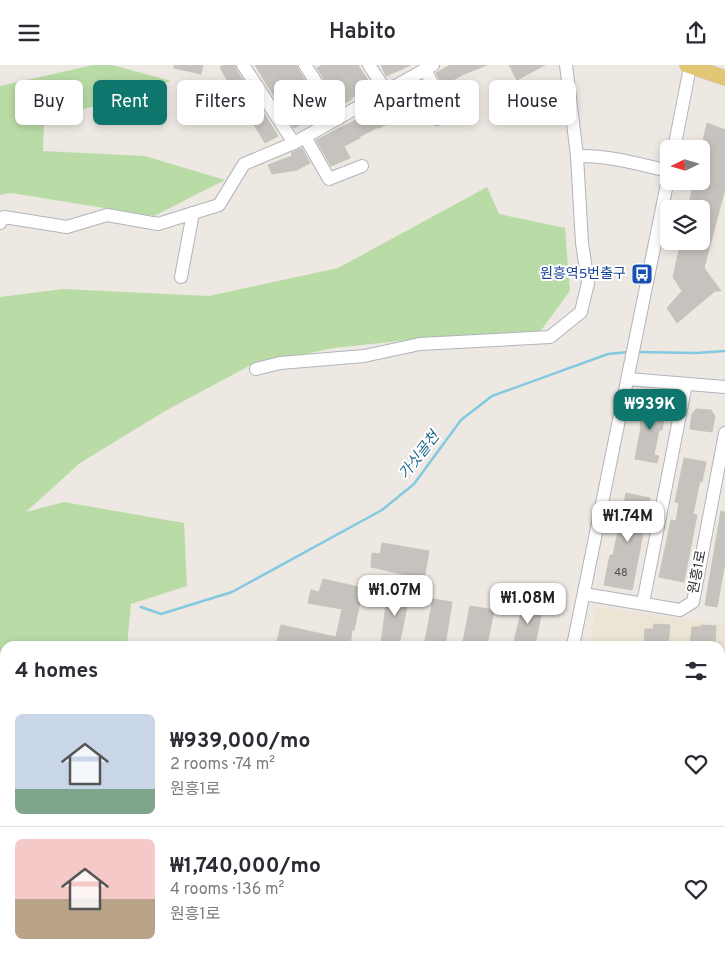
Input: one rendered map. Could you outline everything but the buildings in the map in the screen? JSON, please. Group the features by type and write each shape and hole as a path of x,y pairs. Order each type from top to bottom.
{"main road":[{"path":"689,66 725,78"}],"street":[{"path":"243,65 329,179 362,166"},
{"path":"305,65 315,80"},
{"path":"369,65 379,80"},
{"path":"256,369 280,363 364,356 420,344 550,337 581,312 588,283 582,243 577,156 566,65"},
{"path":"676,140 689,66"},
{"path":"406,80 429,67 434,80"},
{"path":"0,223 4,217 67,227 106,215 158,224 219,205 244,164 300,140 327,125"},
{"path":"577,156 595,155 660,171"},
{"path":"574,641 666,190"},
{"path":"181,277 193,213"},
{"path":"628,379 725,387"},
{"path":"643,603 686,384"},
{"name":"원흥1로","path":"584,594 680,610 692,602 725,433"}],"shaded area":[{"path":"596,607 725,625 725,641 591,641"}],"green space":[{"path":"93,65 112,65 171,81 93,80 93,107 83,109 83,80 27,80"},
{"path":"15,83 15,125 44,125 43,151 145,156 225,180 154,216 11,193 0,195 0,86"},
{"path":"487,187 499,214 565,228 570,291 539,333 418,339 334,348 251,365 165,411 80,463 26,512 64,502 184,523 187,586 131,604 127,641 0,641 0,297 63,289 209,296 338,268"}],"waterway":[{"name":"가싯골천","path":"637,352 696,353 725,351"},
{"name":"가싯골천","path":"141,607 161,614 232,592 382,510 414,484 461,420 492,396 608,354 629,352"}],"place":[{"name":"원흥역5번출구","path":"642,274"}]}
